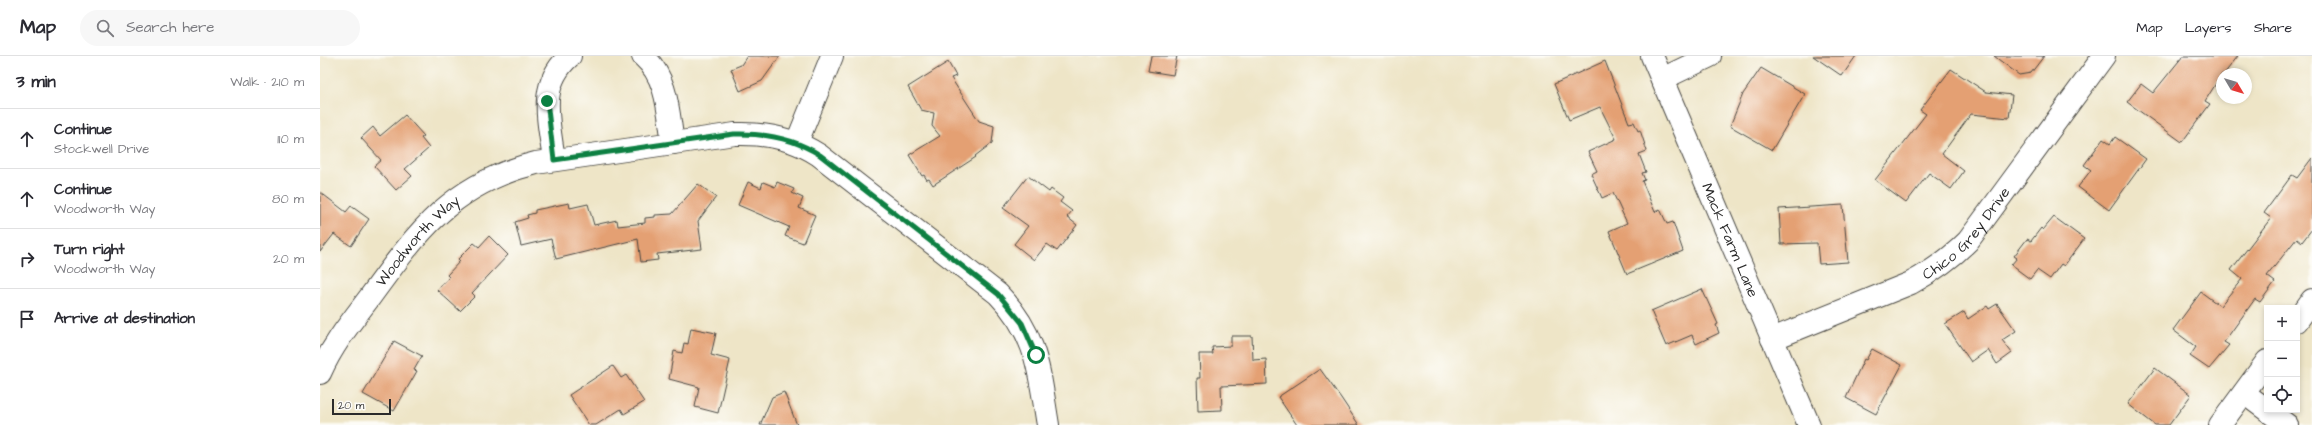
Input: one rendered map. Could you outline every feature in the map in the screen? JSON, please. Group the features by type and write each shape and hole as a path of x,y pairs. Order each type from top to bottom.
{"street":[{"path":"554,160 548,92 558,66 570,56"},
{"path":"643,56 655,68 663,85 672,143"},
{"path":"797,142 832,56"},
{"name":"Mack Farm Lane","path":"1652,56 1809,425"},
{"path":"1662,79 1710,56"},
{"name":"Chico Grey Drive","path":"1772,339 1911,283 1933,271 1951,257 1968,241 2104,56"},
{"name":"Woodworth Way","path":"320,373 332,348 419,232 445,206 467,190 492,177 517,167 554,160 734,134 756,133 797,142 820,155 988,285 1008,304 1028,334 1036,355 1048,425"},
{"path":"2300,317 2312,300"},
{"path":"2220,425 2264,365"},
{"path":"2244,393 2287,425"}],"building":[{"path":"747,56 780,56 762,81 740,91 731,69 741,65"},
{"path":"1151,56 1177,56 1173,75 1148,71"},
{"path":"1813,56 1856,56 1842,76"},
{"path":"1994,56 2044,56 2031,73 2019,75"},
{"path":"2183,56 2238,56 2229,68 2216,68 2216,84 2205,101 2210,104 2182,142 2127,102 2141,84 2153,93"},
{"path":"1605,61 1629,123 1634,122 1638,131 1640,130 1647,151 1639,154 1646,172 1642,173 1645,180 1642,181 1655,212 1660,209 1667,224 1673,222 1683,251 1627,274 1609,231 1627,223 1613,193 1602,198 1591,174 1597,171 1588,152 1616,139 1600,107 1569,120 1554,84"},
{"path":"948,62 956,76 951,78 979,121 994,126 992,143 975,156 976,157 933,185 929,179 927,180 924,175 922,176 909,155 940,136 932,126 934,113 921,110 908,87"},
{"path":"1761,68 1805,94 1772,150 1730,126 1743,94"},
{"path":"1951,69 1986,92 2012,95 2009,118 1971,114 1942,154 1964,171 1951,189 1929,173 1906,203 1875,180 1926,114 1920,110"},
{"path":"405,115 424,136 421,138 429,148 405,169 412,176 396,190 374,166 381,160 361,138 373,127 380,136"},
{"path":"2115,137 2146,159 2109,210 2078,187 2091,170 2084,165 2103,139 2110,144"},
{"path":"2312,158 2312,229 2302,242 2297,238 2267,276 2275,282 2260,302 2255,299 2224,342 2229,345 2209,369 2190,356 2196,347 2173,330 2201,292 2220,306 2242,279 2231,270 2271,218 2264,213 2292,175 2297,178"},
{"path":"1028,176 1049,192 1051,189 1063,198 1060,202 1072,211 1067,217 1077,225 1057,251 1047,244 1034,260 1014,244 1028,226 1003,208"},
{"path":"748,182 761,188 763,182 775,187 777,182 794,189 792,193 803,198 799,208 815,215 803,243 785,236 789,227 738,205"},
{"path":"698,184 716,197 698,221 702,249 657,254 658,260 641,262 638,239 556,259 551,239 521,246 515,222 528,218 527,215 535,213 535,210 569,203 570,208 588,204 594,225 617,220 618,226 645,223 645,218 655,217 655,215 672,214"},
{"path":"320,192 346,212 351,206 369,219 351,246 334,234 320,252"},
{"path":"1843,205 1848,262 1819,264 1817,243 1781,244 1779,209"},
{"path":"2054,217 2084,239 2064,266 2061,264 2050,279 2037,270 2030,279 2011,265 2017,258 2014,256 2027,239 2031,241 2041,228 2043,230"},
{"path":"489,236 508,255 472,293 475,296 460,311 437,290 449,277 447,275 460,261 458,259 474,243 479,247"},
{"path":"1702,289 1718,324 1716,325 1719,333 1696,344 1692,335 1666,346 1651,311"},
{"path":"1997,304 2016,331 2002,340 2012,353 1997,364 1988,350 1971,362 1945,324 1964,312 1968,319 1987,306 1989,309"},
{"path":"691,328 716,333 711,355 730,360 718,413 695,407 699,387 669,379 674,351 682,353 684,343 688,344"},
{"path":"1231,336 1252,336 1253,360 1266,359 1267,384 1221,386 1222,410 1198,411 1197,378 1200,378 1199,354 1213,354 1212,347 1231,346"},
{"path":"394,341 422,356 414,370 417,371 394,411 363,394"},
{"path":"1872,349 1902,365 1876,414 1846,398 1864,359 1866,360"},
{"path":"613,366 621,378 626,375 644,402 624,414 621,409 596,425 589,425 569,395"},
{"path":"2155,368 2191,395 2169,425 2155,425 2128,404"},
{"path":"1320,369 1359,425 1297,425 1278,397"},
{"path":"784,392 797,425 760,425 772,397"}],"route":[{"path":"547,101 554,160 734,134 756,133 797,142 820,155 988,285 1008,304 1022,323 1031,340 1036,355"}]}
